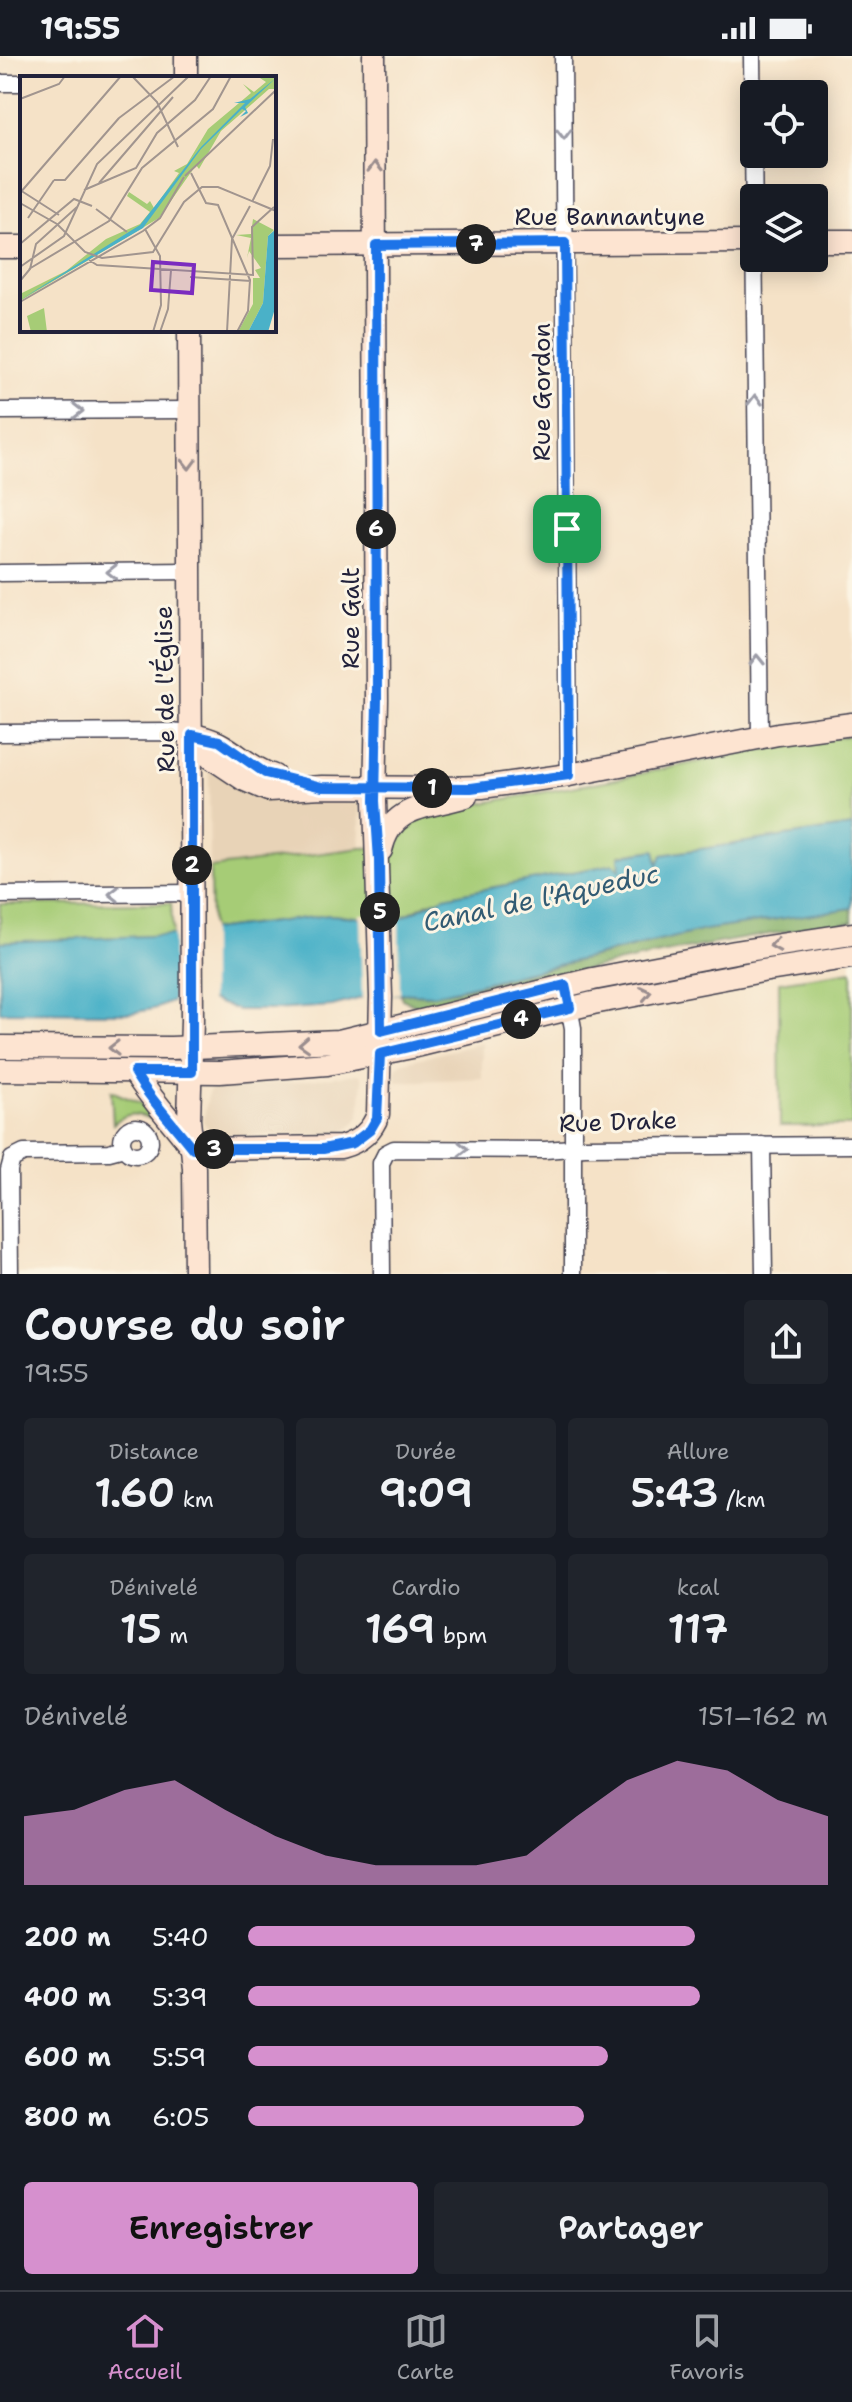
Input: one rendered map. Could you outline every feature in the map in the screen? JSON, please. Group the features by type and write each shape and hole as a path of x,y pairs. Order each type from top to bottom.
{"main road":[{"name":"Rue Galt","path":"193,1149 331,1148 353,1143 370,1130 378,1108 381,997 376,840 374,56"},
{"path":"828,241 852,241"},
{"name":"Rue Bannantyne","path":"276,245 740,242"},
{"name":"Rue de l'Église","path":"189,332 192,735 192,1072 189,1120 193,1149 195,1274"},
{"path":"192,735 219,741 265,773 322,787 444,788 569,775 760,737 852,724"},
{"path":"379,860 386,831 404,813 501,784"},
{"path":"0,1070 192,1072 297,1068 565,985 700,958 852,934"},
{"path":"0,1047 192,1047 380,1042 852,957"},
{"path":"134,1072 148,1095 193,1149"}],"street":[{"name":"Rue Gordon","path":"563,56 569,775"},
{"path":"752,56 753,184"},
{"path":"754,272 760,737"},
{"path":"0,411 189,410"},
{"path":"0,573 190,571"},
{"path":"0,733 172,732 192,735"},
{"path":"0,895 192,893"},
{"path":"565,985 573,1038 573,1274"},
{"path":"762,1145 764,1274"},
{"name":"Rue Drake","path":"382,1274 381,1163 386,1153 394,1149 852,1145"},
{"path":"10,1274 9,1170 14,1157 24,1153 112,1152 124,1148"}],"shaded area":[{"path":"209,768 258,797 286,802 359,802 361,848 210,868"},
{"path":"482,1043 482,1078 396,1082 396,1069 401,1063"},
{"path":"358,1074 363,1081 359,1117 350,1128 338,1134 227,1135 210,1130 203,1122 209,1091 214,1086 287,1083"}],"green space":[{"path":"852,735 852,826 662,855 658,865 655,850 619,855 621,871 614,864 464,893 428,903 397,920 329,915 211,930 210,868 361,848 396,847 397,836 417,815"},
{"path":"171,903 173,935 0,942 0,904"},
{"path":"852,908 852,922 633,959 417,1010 416,1005 402,999 400,993 425,995 457,990 705,930"},
{"path":"852,971 852,1126 780,1126 779,982"},
{"path":"111,1091 140,1103 158,1121 130,1115 113,1124"}],"water":[{"name":"Canal de l'Aqueduc","path":"852,826 852,908 705,930 432,995 400,993 332,1006 274,1010 238,1010 211,1000 173,1001 131,1013 0,1012 0,942 173,935 329,915 397,920 444,897 614,864 620,871 619,856 655,850 658,865 662,855"}],"pier":[{"path":"360,914 399,915 400,993 362,1002"},
{"path":"211,926 211,1004 173,1005 173,931"}],"route":[{"path":"567,529 565,243 376,245 377,772 376,786 375,801 379,860 381,1031 565,985 570,1008 380,1054 377,1118 365,1135 347,1146 323,1149 193,1149 148,1095 134,1072 192,1072 192,735 219,741 265,773 322,787 376,786 471,788 569,775 567,529"}]}
